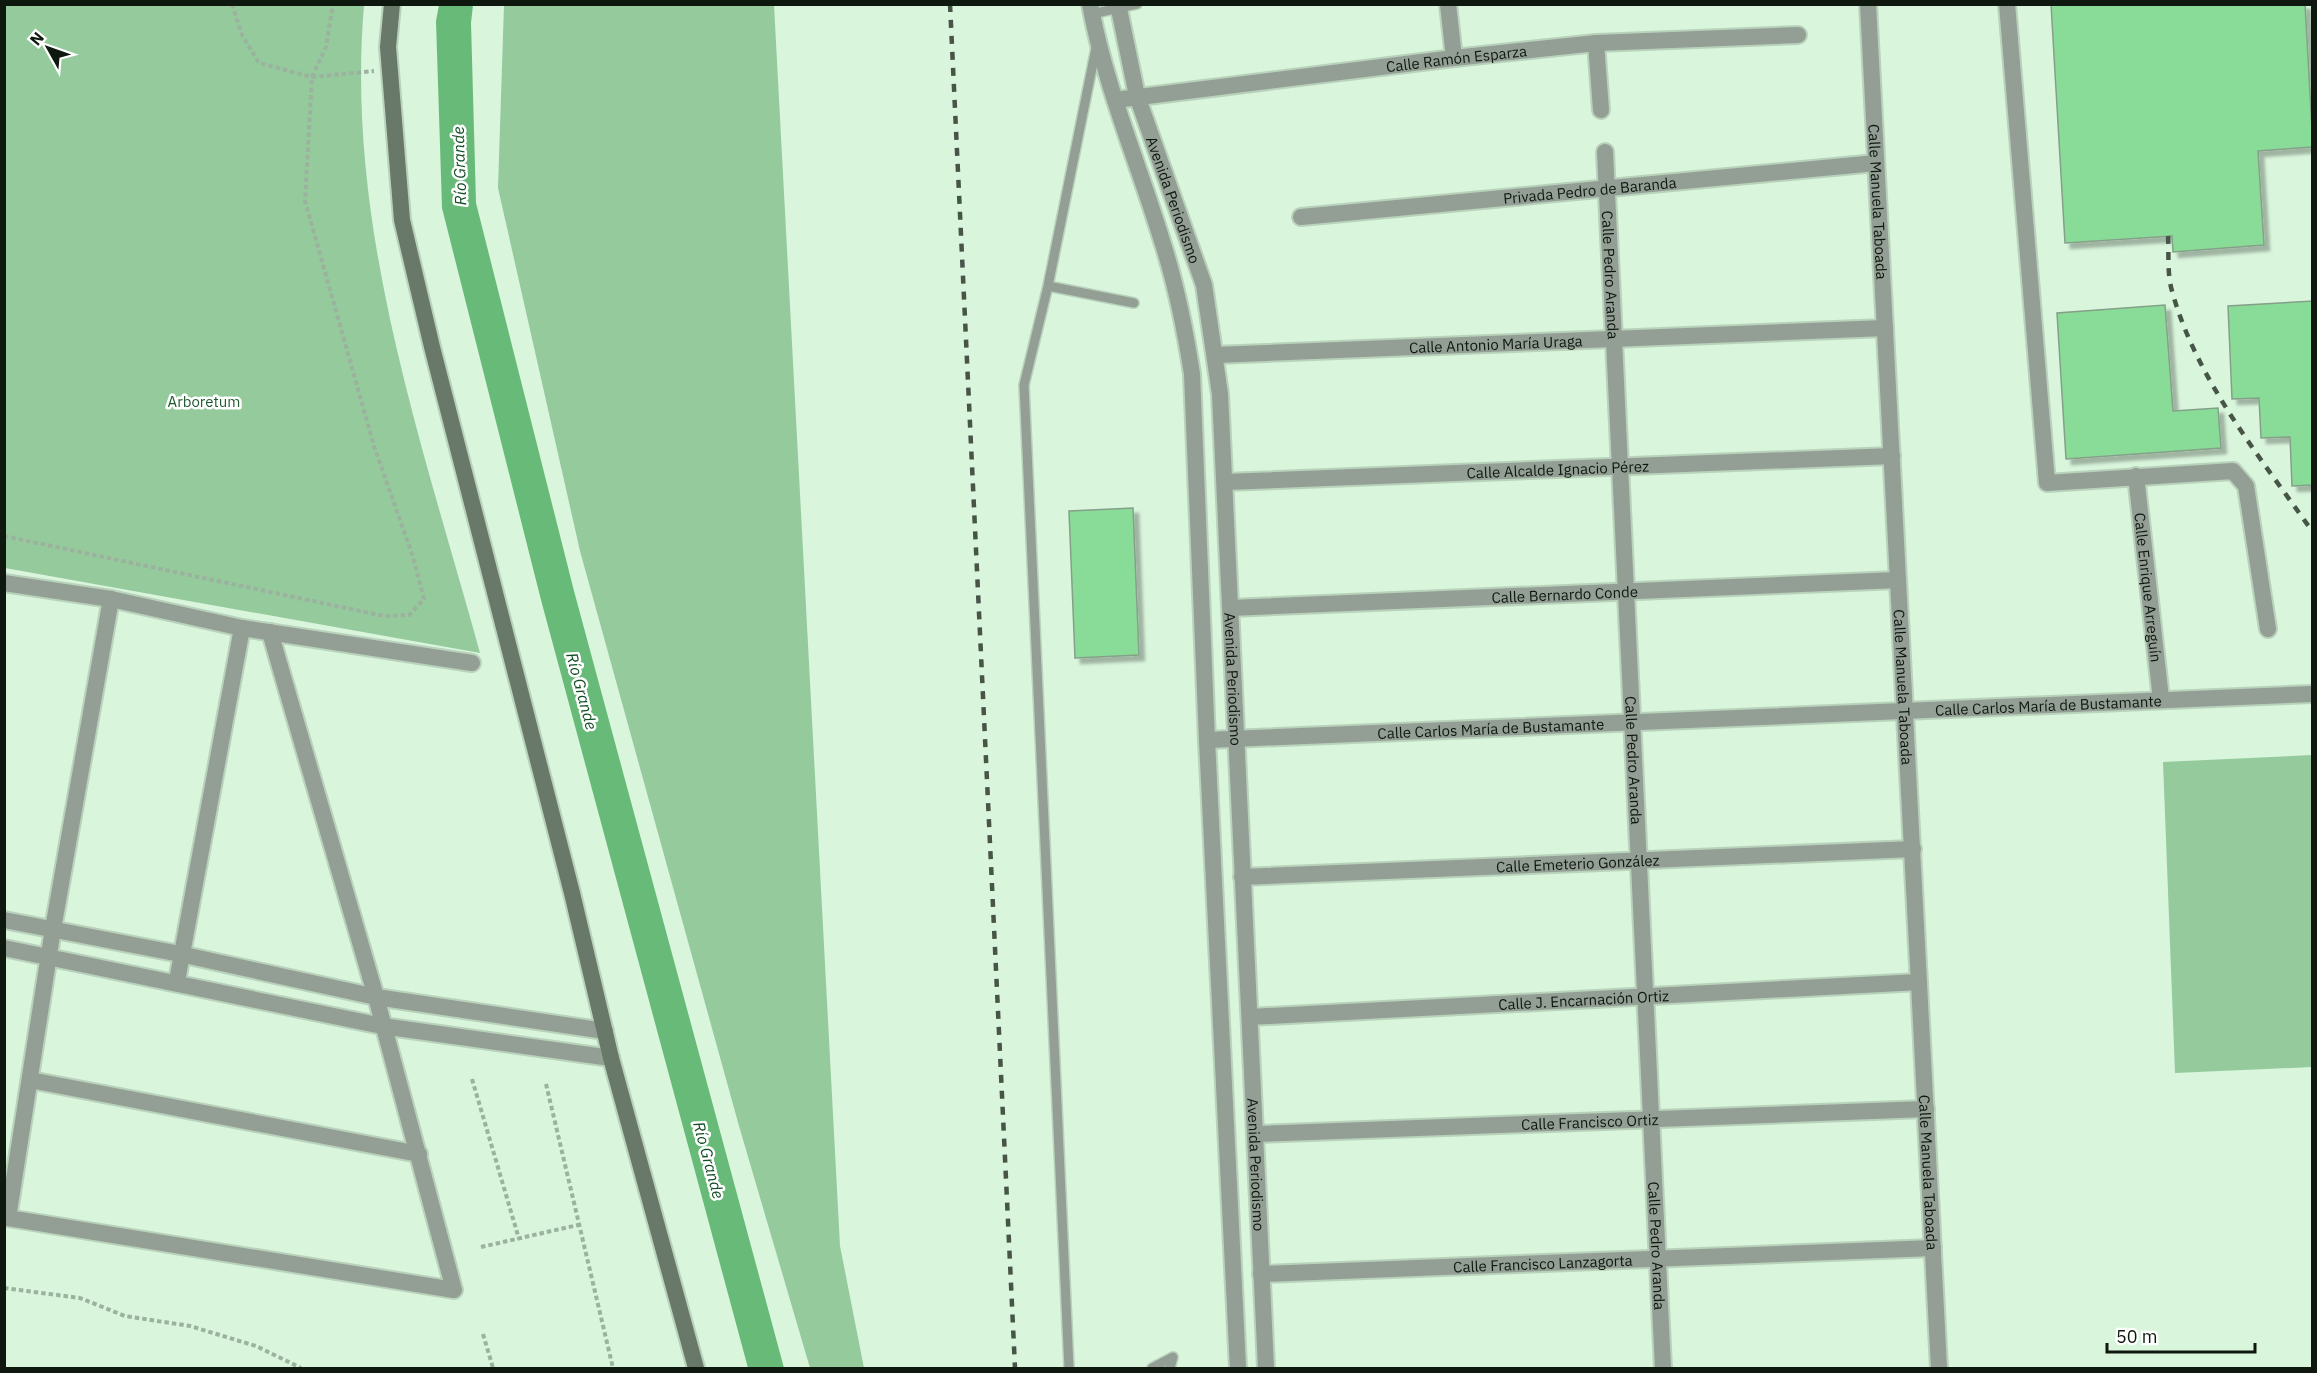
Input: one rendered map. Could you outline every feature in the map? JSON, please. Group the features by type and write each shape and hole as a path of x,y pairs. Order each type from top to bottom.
{"main road":[{"path":"392,4 388,47 402,220 432,347 572,893 604,1031 696,1368"}],"street":[{"path":"1448,4 1454,58"},
{"name":"Calle Manuela Taboada","path":"1868,4 1939,1368"},
{"path":"2007,4 2048,483 2233,471 2246,486 2268,629"},
{"name":"Avenida Periodismo","path":"1118,6 1137,96 1198,265 1216,355 1238,740 1242,877 1266,1368"},
{"name":"Avenida Periodismo","path":"1091,9 1115,100 1163,242 1184,326 1192,374 1207,740 1238,1368"},
{"name":"Calle Ramón Esparza","path":"1115,100 1454,58 1596,43 1798,35"},
{"path":"1596,43 1601,110"},
{"name":"Calle Pedro Aranda","path":"1605,152 1663,1368"},
{"name":"Privada Pedro de Baranda","path":"1301,217 1876,163"},
{"name":"Calle Antonio María Uraga","path":"1216,355 1885,328"},
{"name":"Calle Alcalde Ignacio Pérez","path":"1225,482 1892,456"},
{"name":"Calle Enrique Arreguín","path":"2136,476 2161,699"},
{"name":"Calle Bernardo Conde","path":"1231,608 1898,580"},
{"path":"4,583 111,599 242,628 472,663"},
{"path":"111,599 53,929 8,1218 454,1290 376,997 270,632"},
{"path":"177,981 180,954 242,628"},
{"name":"Calle Carlos María de Bustamante","path":"1207,740 2313,694"},
{"name":"Calle Emeterio González","path":"1242,877 1913,849"},
{"path":"4,920 180,954 376,997 604,1031"},
{"path":"4,948 177,981 382,1026 583,1056 611,1058"},
{"name":"Calle J. Encarnación Ortiz","path":"1250,1017 1919,982"},
{"path":"578,1028 583,1056"},
{"path":"30,1080 418,1154"},
{"name":"Calle Francisco Ortiz","path":"1256,1134 1926,1109"},
{"name":"Calle Francisco Lanzagorta","path":"1261,1274 1933,1248"}],"lane":[{"path":"1091,9 1137,4"},
{"path":"1070,1368 1024,385 1048,286 1098,37"},
{"path":"1048,286 1134,303"},
{"path":"1152,1368 1173,1357 1170,1368"}],"path":[{"path":"232,4 242,35 259,63 312,77 390,70"},
{"path":"4,536 384,616 409,615 423,599 412,557 374,446 305,201 312,77 326,47 333,4"},
{"path":"472,1079 519,1239"},
{"path":"546,1084 613,1368"},
{"path":"481,1247 578,1225"},
{"path":"4,1288 80,1298 125,1316 190,1326 256,1346 301,1368"},
{"path":"483,1334 493,1368"}],"green space":[{"name":"Arboretum","path":"4,5 364,5 361,88 366,170 377,252 393,333 413,414 480,653 5,568"},
{"path":"504,5 774,5 840,1246 864,1368 810,1368 739,1126 580,551 498,188"},
{"path":"2312,755 2312,1067 2175,1073 2163,762"}],"water":[{"name":"Río Grande","path":"439,5 473,5 471,23 476,203 574,591 784,1368 748,1368 541,600 442,208 436,21"}],"building":[{"path":"2051,4 2305,4 2313,147 2258,151 2264,245 2173,252 2172,236 2065,243"},
{"path":"2313,301 2313,485 2292,486 2290,437 2261,438 2259,398 2232,399 2228,306"},
{"path":"2165,305 2173,411 2218,408 2221,448 2066,459 2057,313"},
{"path":"1133,508 1139,655 1075,658 1069,511"}],"railway":[{"path":"950,4 1015,1368"},
{"path":"2168,236 2170,284 2183,324 2197,355 2213,386 2251,446 2312,531"}]}
